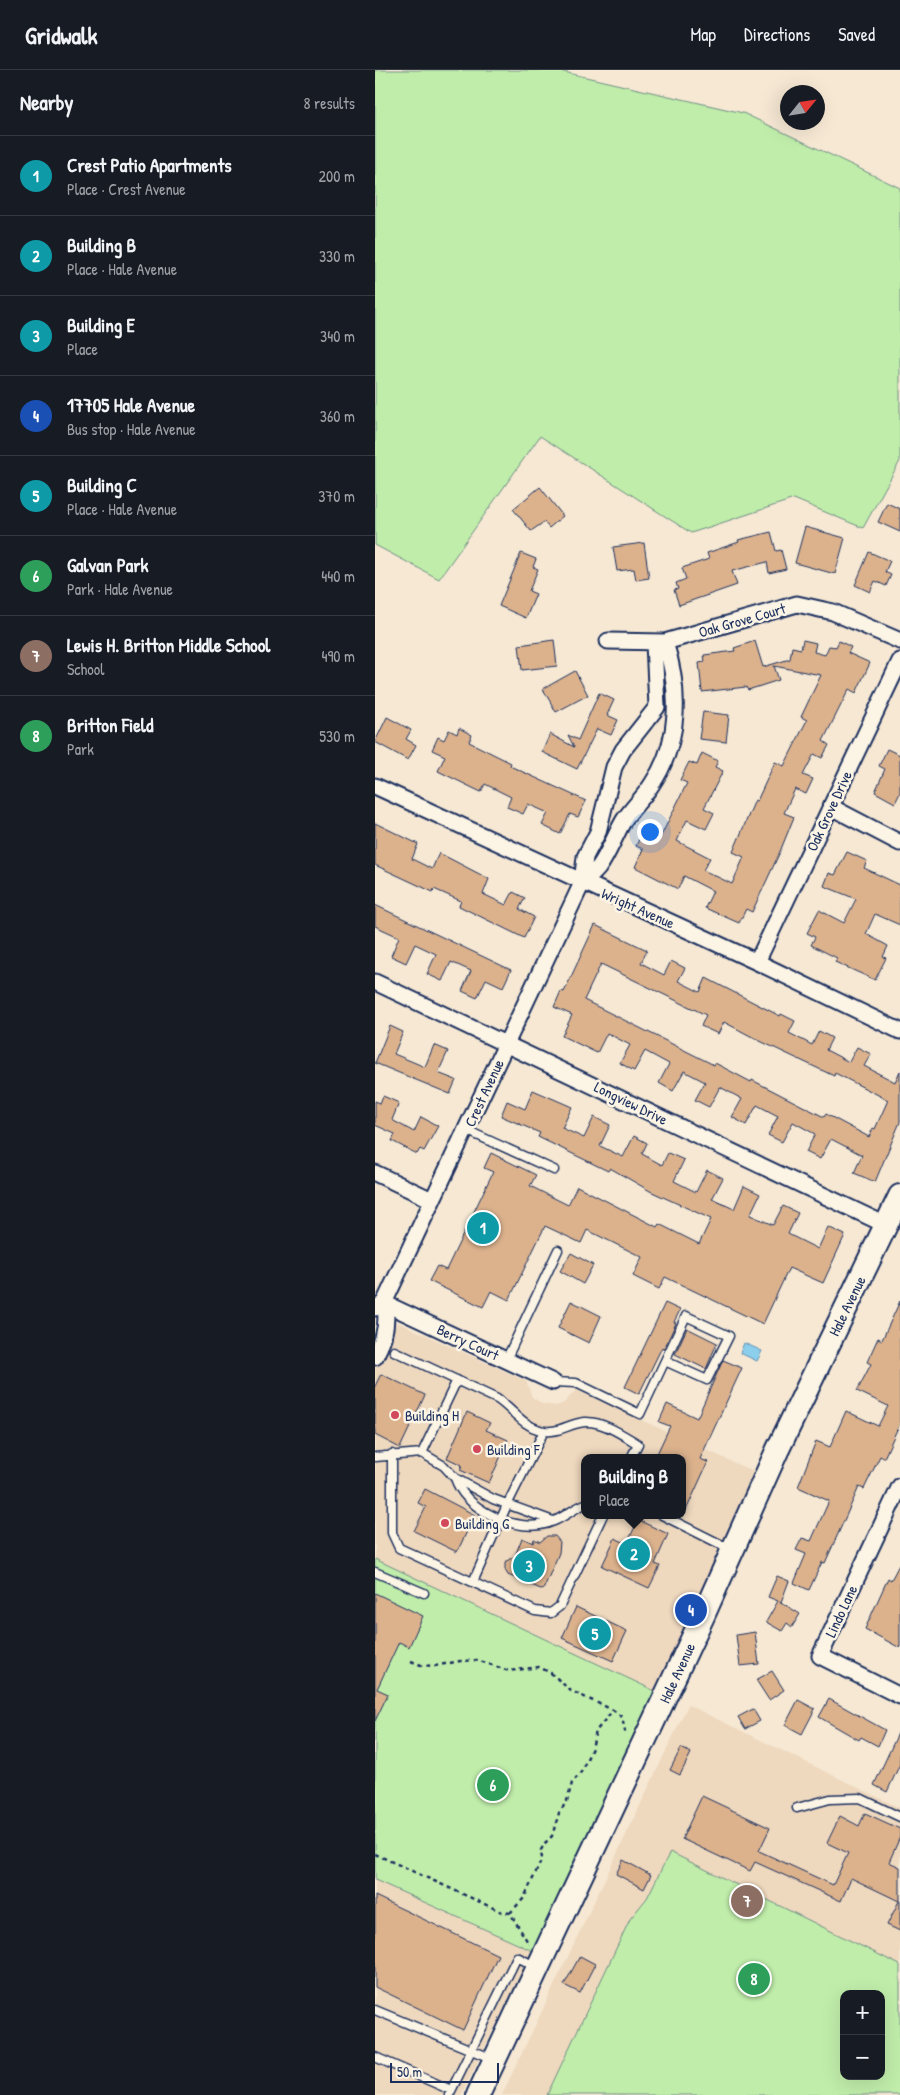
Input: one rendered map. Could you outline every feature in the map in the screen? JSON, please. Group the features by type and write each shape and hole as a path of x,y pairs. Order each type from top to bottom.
{"main road":[{"name":"Hale Avenue","path":"478,2095 495,2060 535,1959 733,1550 777,1451 900,1196"}],"street":[{"name":"Oak Grove Court","path":"608,641 660,642 797,604 833,612 900,641"},
{"name":"Crest Avenue","path":"375,1357 386,1330 387,1314 379,1306 466,1130 582,882 585,857 603,815 614,767 623,750 657,707 660,642"},
{"name":"Crest Avenue","path":"582,882 599,868 617,832 633,806 652,784 666,756 675,726 676,700 673,667 660,642"},
{"name":"Oak Grove Drive","path":"757,962 900,661"},
{"name":"Wright Avenue","path":"375,786 757,962 900,1031"},
{"path":"831,807 900,843"},
{"name":"Longview Drive","path":"375,982 886,1225"},
{"path":"375,1173 432,1200"},
{"name":"Berry Court","path":"379,1306 553,1382"},
{"name":"Lindo Lane","path":"900,1486 820,1656 900,1696"}],"lane":[{"path":"466,1130 554,1170"},
{"path":"506,1360 558,1250"},
{"path":"553,1382 576,1383 639,1414 686,1316 729,1336 707,1380 665,1361"},
{"path":"394,1351 497,1399 506,1405 520,1420 544,1431 558,1431 586,1422 601,1425 638,1444 633,1454"},
{"path":"422,1453 457,1380"},
{"path":"473,1582 507,1505 544,1431"},
{"path":"375,1457 392,1454 422,1453 444,1466 455,1478 507,1505 553,1521"},
{"path":"392,1454 394,1541 399,1548 535,1611 545,1614 555,1612 601,1519"},
{"path":"455,1478 458,1487 468,1497 500,1521 525,1526 541,1525 561,1518 581,1506"},
{"path":"670,1519 733,1550"},
{"path":"375,1572 424,1594"},
{"path":"797,1808 830,1799 860,1798 900,1817"},
{"path":"375,2057 450,2092 517,1957 535,1959"},
{"path":"375,2010 495,2060"}],"path":[{"path":"411,1661 421,1665 435,1666 477,1660 505,1670 539,1667 551,1673 571,1691 613,1710 622,1717 626,1735 631,1738"},
{"path":"510,1913 524,1898 542,1859 541,1850 552,1836 559,1813 569,1796 572,1783 581,1772 592,1748 596,1731 613,1710"},
{"path":"375,1854 502,1912 510,1913"},
{"path":"510,1913 535,1959"}],"shaded area":[{"path":"397,1322 526,1381 532,1397 542,1404 556,1406 564,1403 576,1390 754,1472 655,1691 375,1559 375,1367"},
{"path":"688,1705 900,1808 900,2095 502,2095"},
{"path":"375,1880 533,1951 461,2095 375,2095"}],"green space":[{"path":"375,70 555,70 743,113 900,188 900,461 863,528 794,499 691,533 540,436 439,579 375,545"},
{"path":"375,1559 655,1691 533,1951 375,1880"},
{"path":"670,1852 900,1965 900,2095 547,2095 630,1919 647,1898"}],"water":[{"path":"744,1343 762,1351 757,1361 740,1353"}],"building":[{"path":"540,487 563,516 549,528 544,522 531,531 513,509"},
{"path":"887,503 900,509 900,532 878,522"},
{"path":"805,527 845,538 835,574 795,563"},
{"path":"771,532 776,551 781,550 786,569 769,573 767,562 732,571 737,585 679,605 674,590 678,589 676,583 686,579 682,568 709,559 707,553 739,542 738,540"},
{"path":"644,543 649,578 636,580 634,569 617,571 613,547"},
{"path":"869,552 890,561 885,572 891,575 886,586 875,581 870,592 855,585"},
{"path":"521,553 536,559 533,567 538,569 529,591 536,594 526,618 499,606"},
{"path":"554,640 557,666 522,670 519,645"},
{"path":"803,640 816,643 814,652 825,655 829,646 836,647 839,641 851,647 848,653 870,663 856,693 849,689 823,741 829,745 822,758 814,754 803,775 813,779 806,794 795,789 784,813 794,817 779,854 752,912 746,909 739,923 705,908 713,891 684,876 678,889 635,867 643,849 636,846 643,830 660,838 687,783 680,780 689,762 697,765 702,753 718,761 715,767 723,771 704,808 714,813 706,829 687,820 677,841 710,858 703,870 732,884 744,857 733,852 755,800 757,801 775,762 784,766 807,720 801,717 821,675 774,666 779,680 748,690 746,687 702,692 699,663 705,662 704,655 735,651 734,648 755,641 763,667 790,659 792,647 801,649"},
{"path":"575,671 588,695 556,712 543,689"},
{"path":"599,693 614,700 607,715 618,720 611,735 597,729 577,769 542,752 550,734 574,747 568,735 578,740"},
{"path":"703,712 729,715 726,742 699,739"},
{"path":"387,717 411,730 406,739 416,745 408,760 375,742"},
{"path":"459,728 472,735 469,742 511,763 510,766 586,801 578,817 570,814 560,834 542,825 548,813 528,804 523,814 507,807 511,797 485,784 481,792 438,771 445,756 432,750 438,737 444,740 449,730 457,734"},
{"path":"887,749 900,755 900,793 895,803 875,792 885,769 879,766"},
{"path":"375,823 418,844 412,859 432,869 439,853 489,879 483,894 506,905 513,892 525,898 519,909 534,917 524,938 459,906 461,901 434,889 433,892 375,865"},
{"path":"847,852 867,861 864,868 900,885 900,925 875,914 866,934 888,946 883,957 886,958 875,980 835,962 837,958 811,945 815,937 807,933 819,910 844,923 856,899 824,886 829,873 835,875"},
{"path":"375,905 511,970 503,987 486,979 477,998 462,991 471,971 451,962 442,981 427,974 436,954 415,944 406,963 391,956 399,937 375,926"},
{"path":"595,925 647,950 641,963 664,975 671,961 685,968 678,981 700,992 706,978 780,1016 781,1014 795,1021 789,1033 812,1045 819,1031 832,1038 826,1050 849,1062 857,1047 871,1054 864,1066 895,1082 900,1071 900,1122 875,1182 854,1173 862,1155 831,1139 820,1159 806,1152 815,1134 793,1122 782,1142 768,1135 778,1116 757,1105 746,1125 732,1117 742,1099 720,1087 709,1107 695,1100 705,1082 684,1071 673,1091 659,1083 669,1064 645,1051 634,1071 620,1063 630,1045 607,1033 597,1053 562,1036 572,1015 554,1007 561,991 564,992","holes":["601,964 706,1015 701,1026 718,1034 724,1022 760,1041 834,1076 835,1073 888,1100 875,1129 873,1128 869,1137 826,1114 824,1117 752,1080 751,1082 715,1063 714,1065 584,1000"]},
{"path":"390,1026 403,1032 394,1054 425,1067 434,1045 448,1051 438,1073 456,1080 450,1094 375,1063"},
{"path":"533,1090 572,1107 562,1128 584,1138 594,1117 610,1125 600,1146 623,1157 634,1136 647,1143 642,1154 662,1165 668,1153 684,1160 674,1181 696,1192 707,1170 723,1178 712,1199 734,1209 744,1186 760,1194 750,1215 773,1225 783,1206 798,1213 788,1234 818,1249 828,1227 845,1235 823,1283 789,1268 763,1324 665,1277 659,1289 633,1276 642,1257 587,1230 581,1243 545,1226 509,1300 491,1291 483,1307 429,1281 437,1266 446,1270 493,1172 484,1168 491,1153 536,1175 530,1186 568,1205 577,1186 657,1227 659,1224 699,1244 711,1219 650,1191 610,1168 608,1171 538,1137 540,1133 501,1116 507,1101 525,1109"},
{"path":"383,1096 399,1103 392,1120 414,1132 421,1117 438,1126 424,1151 420,1149 417,1154 392,1141 395,1134 375,1125 375,1101 380,1103"},
{"path":"571,1253 593,1265 583,1284 560,1271"},
{"path":"571,1301 601,1316 589,1343 558,1328"},
{"path":"900,1301 900,1423 884,1458 880,1456 864,1489 859,1487 825,1563 822,1562 809,1590 794,1583 806,1554 796,1550 802,1538 811,1541 829,1501 798,1487 816,1441 830,1447 846,1411 878,1426 888,1406 857,1391 871,1364 867,1362 878,1338 882,1340"},
{"path":"665,1303 680,1310 664,1349 662,1347 639,1394 625,1387"},
{"path":"687,1328 717,1343 706,1369 675,1354"},
{"path":"723,1360 742,1368 700,1459 708,1462 686,1510 686,1454 657,1454 670,1426 659,1422 667,1404 697,1418"},
{"name":"Building H","path":"381,1374 425,1395 400,1448 375,1435 375,1386"},
{"name":"Building F","path":"467,1412 490,1423 486,1430 508,1440 489,1483 460,1470 462,1465 447,1458"},
{"name":"Building G","path":"425,1489 475,1515 457,1552 414,1531 426,1507 418,1503"},
{"path":"638,1520 668,1534 655,1564 660,1566 649,1588 602,1566 615,1538 627,1544"},
{"path":"547,1536 555,1536 560,1542 559,1553 543,1590 508,1575 505,1570 505,1562 515,1556 522,1538 533,1543 534,1539 540,1542"},
{"path":"900,1563 900,1648 865,1629 888,1578 891,1580"},
{"path":"777,1576 789,1581 781,1602 779,1601 800,1614 792,1627 787,1623 782,1631 766,1622 778,1601 768,1597"},
{"path":"375,1593 423,1616 409,1647 399,1642 377,1689 388,1694 375,1721"},
{"path":"576,1607 627,1631 613,1661 562,1638"},
{"path":"755,1632 759,1664 740,1666 736,1635"},
{"path":"772,1671 784,1690 769,1700 756,1680"},
{"path":"829,1699 885,1730 878,1746 861,1737 859,1740 819,1717"},
{"path":"798,1700 815,1709 802,1734 785,1725"},
{"path":"753,1709 760,1721 745,1729 738,1717"},
{"path":"900,1729 900,1764 887,1792 874,1785"},
{"path":"681,1748 691,1753 680,1775 670,1770"},
{"path":"702,1796 770,1828 759,1851 833,1885 848,1853 827,1843 840,1816 859,1826 865,1813 900,1829 900,1837 889,1862 900,1867 900,1931 887,1925 899,1901 851,1878 841,1901 755,1862 750,1871 682,1839"},
{"path":"623,1860 651,1875 644,1889 616,1874"},
{"path":"375,1896 498,1955 463,2030 375,1987"},
{"path":"580,1956 595,1964 580,1993 564,1985"}],"place":[{"name":"Crest Patio Apartments","path":"483,1228"},
{"name":"Building H","path":"395,1415"},
{"name":"Building F","path":"477,1449"},
{"name":"Building G","path":"445,1523"},
{"name":"Building B","path":"634,1554"},
{"name":"Building E","path":"529,1566"},
{"name":"17705 Hale Avenue","path":"691,1610"},
{"name":"Building C","path":"595,1634"},
{"name":"Galvan Park","path":"493,1785"},
{"name":"Lewis H. Britton Middle School","path":"747,1901"},
{"name":"Britton Field","path":"754,1979"}]}
